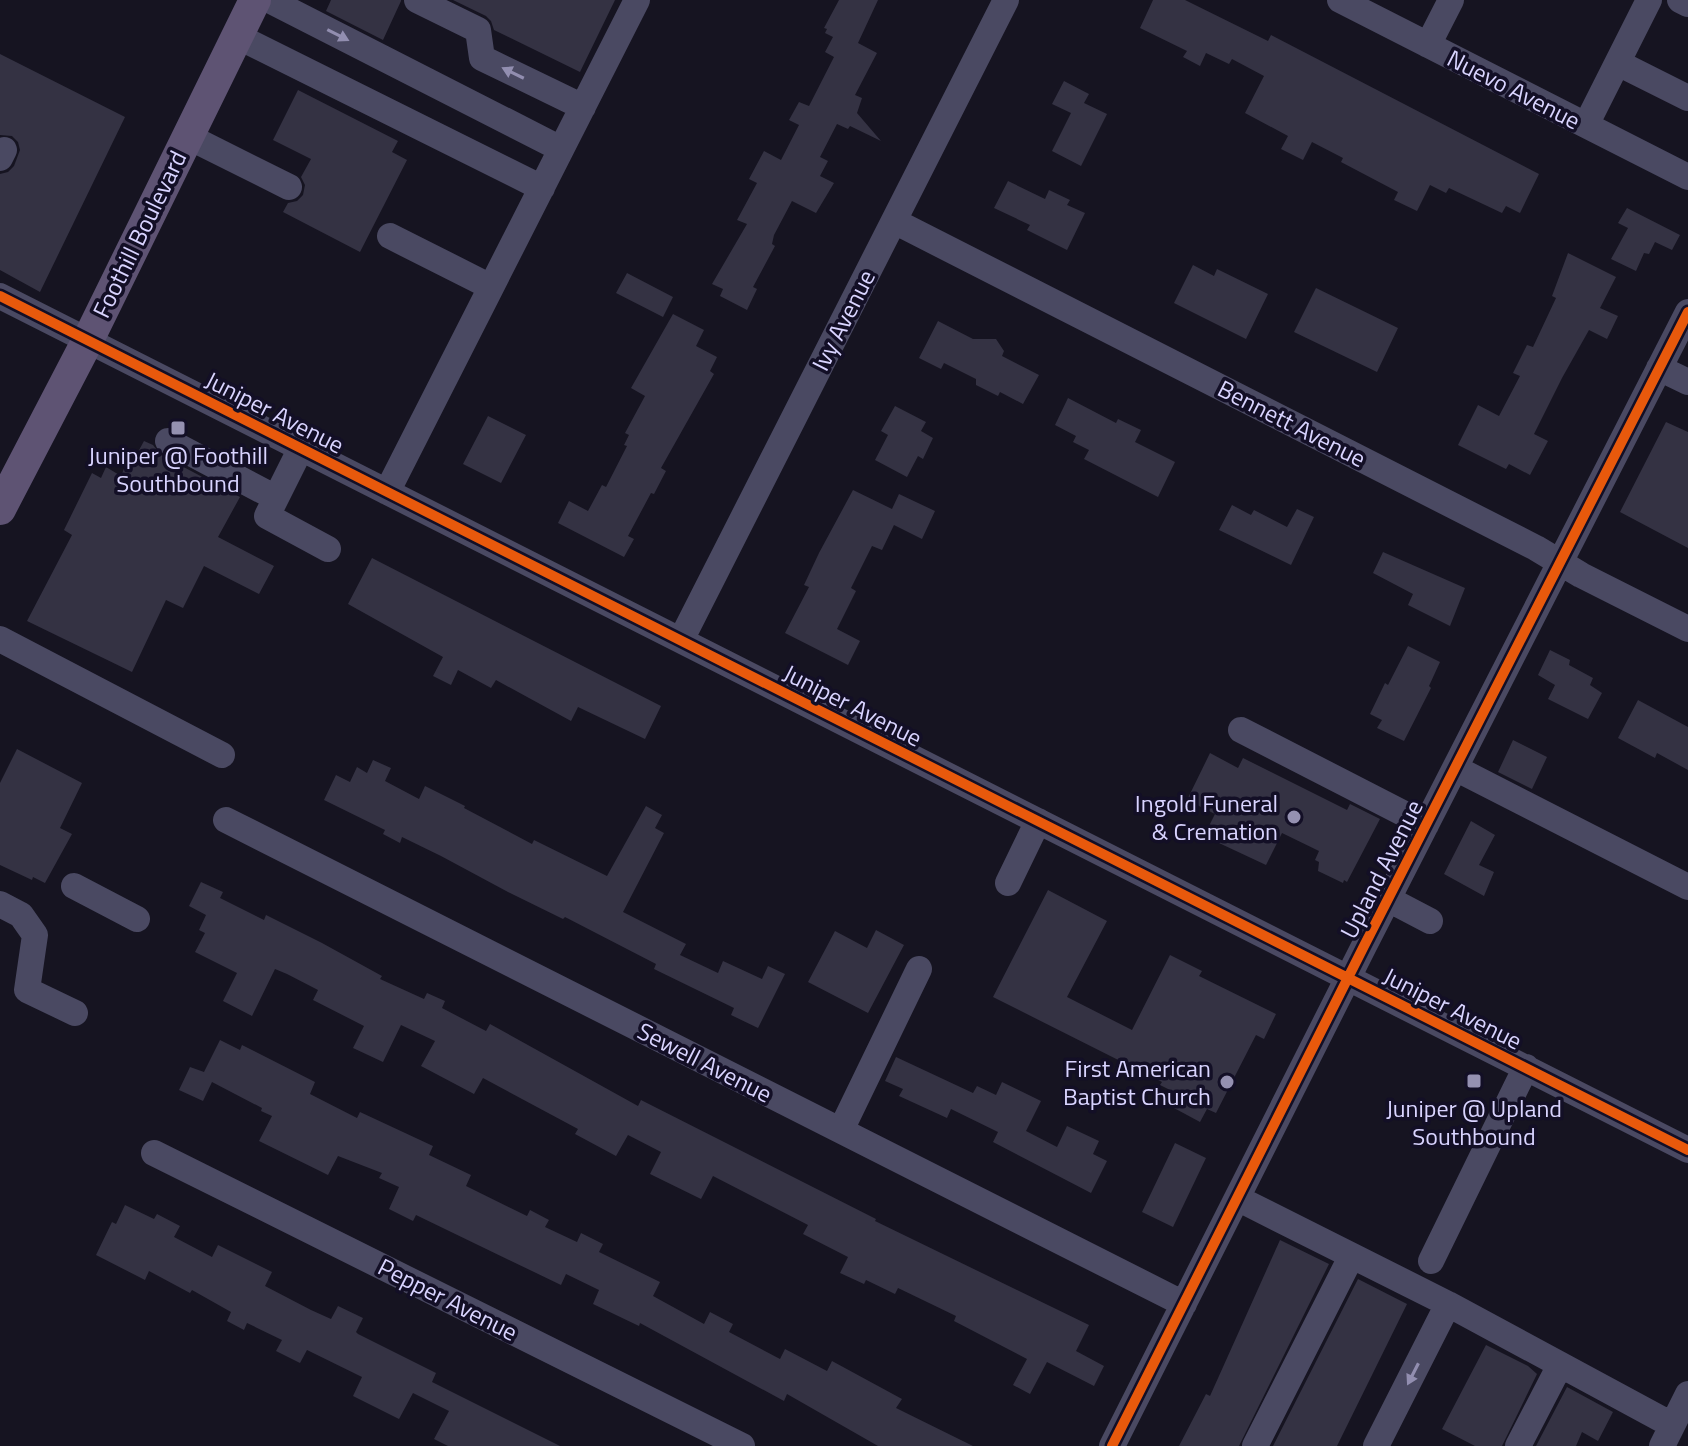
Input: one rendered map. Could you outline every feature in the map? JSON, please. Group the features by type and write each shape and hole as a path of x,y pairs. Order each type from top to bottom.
{"main road":[{"name":"Foothill Boulevard","path":"0,509 88,340 255,0"}],"street":[{"path":"269,0 561,149"},
{"path":"417,0 478,30 482,58 583,107"},
{"path":"387,492 637,0"},
{"name":"Ivy Avenue","path":"681,640 1006,0"},
{"name":"Nuevo Avenue","path":"1340,0 1688,177"},
{"path":"1428,45 1451,0"},
{"path":"1586,125 1649,0"},
{"path":"1680,0 1688,4"},
{"path":"237,36 542,188"},
{"path":"1618,63 1688,98"},
{"path":"187,136 289,187"},
{"name":"Bennett Avenue","path":"894,221 1536,548 1688,629"},
{"path":"390,236 491,287"},
{"name":"Juniper Avenue","path":"0,296 1688,1150"},
{"name":"Upland Avenue","path":"1112,1446 1688,312"},
{"path":"1659,368 1688,382"},
{"path":"168,441 276,498"},
{"path":"301,448 267,516 328,549"},
{"path":"0,639 222,755"},
{"path":"1241,730 1426,825"},
{"path":"1455,768 1688,887"},
{"name":"Sewell Avenue","path":"226,820 1184,1304"},
{"path":"1008,883 1038,821"},
{"path":"74,886 137,919"},
{"path":"1388,899 1430,921"},
{"path":"0,904 21,915 35,935 27,990 75,1013"},
{"path":"841,1130 919,969"},
{"path":"1431,1261 1526,1067"},
{"name":"Pepper Avenue","path":"154,1153 742,1446"},
{"path":"1237,1198 1448,1304 1560,1365 1667,1436 1688,1394"},
{"path":"1255,1446 1351,1257"},
{"path":"1376,1446 1448,1304"},
{"path":"1518,1446 1560,1365"}],"building":[{"path":"331,0 401,1 383,40 326,11"},
{"path":"453,0 615,0 580,72 494,30 486,16"},
{"path":"839,0 878,0 858,43 877,53 855,95 862,98 857,113 881,141 850,126 848,129 837,124 820,157 828,161 820,176 834,183 816,213 792,201 774,235 772,244 775,246 753,287 757,289 747,310 720,296 723,289 712,284 747,224 737,220 757,183 749,179 764,151 781,160 799,125 789,120 799,102 809,106 834,57 825,52 833,37 825,33 827,29 824,28"},
{"path":"1153,0 1185,0 1268,41 1271,35 1539,174 1520,213 1506,206 1502,213 1449,188 1446,193 1430,185 1417,211 1394,200 1398,192 1341,162 1343,158 1312,142 1303,160 1281,149 1288,136 1245,113 1264,76 1232,59 1229,64 1206,53 1200,66 1183,57 1187,51 1140,28"},
{"path":"0,54 125,117 40,292 0,270 0,174 14,166 20,150 12,136 0,135"},
{"path":"1064,81 1089,94 1084,103 1107,114 1081,166 1052,151 1071,113 1052,104"},
{"path":"298,90 398,141 392,152 407,160 360,252 283,212 288,203 297,201 303,195 305,185 301,177 311,159 273,140"},
{"path":"1008,181 1045,199 1049,190 1070,200 1067,205 1085,213 1067,250 1027,230 1030,225 994,208"},
{"path":"1627,208 1680,235 1672,250 1655,242 1649,254 1644,253 1636,271 1611,259 1628,228 1618,223"},
{"path":"1568,253 1616,277 1600,308 1618,316 1607,339 1589,330 1562,378 1534,434 1548,441 1530,475 1509,464 1506,469 1458,445 1478,405 1499,416 1520,376 1513,373 1527,345 1533,347 1556,298 1552,296"},
{"path":"1193,265 1214,276 1217,269 1268,294 1246,339 1174,303"},
{"path":"627,273 673,297 663,317 616,293"},
{"path":"1316,288 1398,328 1377,372 1294,332"},
{"path":"673,314 704,330 696,346 717,357 710,371 714,374 661,468 666,471 628,536 634,539 624,557 558,523 569,501 588,511 602,485 606,487 627,446 624,445 629,435 625,433 645,396 631,388"},
{"path":"938,321 973,339 996,339 1004,351 1002,356 1039,375 1023,404 1000,392 998,396 976,385 976,379 944,363 941,369 919,358"},
{"path":"1068,398 1116,423 1118,419 1141,430 1135,442 1175,462 1158,497 1084,459 1089,450 1073,442 1076,436 1055,425"},
{"path":"895,406 926,422 921,431 933,438 923,459 918,456 907,477 875,460 888,435 881,431"},
{"path":"488,416 526,435 501,483 463,464"},
{"path":"1666,422 1688,432 1688,548 1620,512"},
{"path":"144,441 153,445 161,455 240,497 218,537 274,566 259,594 204,566 183,608 166,600 132,672 27,621 72,535 64,530 92,473 101,478 106,467 121,476 132,449 138,452"},
{"path":"853,490 892,509 899,494 935,511 922,539 894,525 882,550 872,546 851,588 856,591 837,629 860,641 848,665 785,633 809,587 804,585 819,553"},
{"path":"1232,505 1251,515 1254,510 1287,527 1297,509 1314,517 1291,565 1219,530"},
{"path":"1383,552 1465,588 1450,626 1408,605 1413,594 1373,573"},
{"path":"372,558 661,706 645,739 578,707 571,721 496,680 491,688 458,670 451,685 433,676 443,657 348,604"},
{"path":"1408,646 1440,662 1429,686 1431,688 1404,741 1377,728 1382,720 1370,714"},
{"path":"1550,650 1570,660 1569,665 1593,678 1590,685 1602,693 1588,719 1548,699 1555,685 1538,675"},
{"path":"1638,700 1688,727 1688,770 1657,753 1655,758 1618,738"},
{"path":"1513,740 1547,757 1532,789 1498,772"},
{"path":"17,749 82,783 60,828 72,834 45,883 0,865 0,783"},
{"name":"Ingold Funeral & Cremation","path":"1210,753 1238,768 1243,758 1347,810 1350,804 1380,819 1347,882 1318,871 1319,862 1315,860 1319,851 1282,833 1266,865 1204,836 1215,814 1187,800"},
{"path":"373,760 391,768 385,781 419,799 425,786 532,844 534,840 607,876 646,806 662,815 655,828 664,833 623,912 686,944 680,955 718,973 723,961 762,979 768,966 785,974 758,1028 731,1015 734,1008 654,969 656,964 402,837 400,843 383,834 385,830 324,800 336,775 350,782 357,767 367,773"},
{"path":"1471,821 1495,835 1479,865 1494,872 1484,896 1444,874"},
{"path":"201,882 223,892 220,898 264,920 266,915 322,943 382,976 380,979 424,999 427,993 445,1001 442,1008 486,1031 490,1024 638,1106 641,1100 875,1221 1089,1325 1076,1351 1104,1366 1094,1386 1047,1362 1030,1394 1013,1385 1027,1359 954,1321 956,1316 898,1288 895,1294 866,1280 864,1284 840,1273 848,1257 803,1234 808,1225 713,1176 701,1199 650,1174 661,1152 628,1135 616,1156 575,1134 578,1129 483,1078 474,1094 421,1066 435,1041 401,1025 383,1062 353,1048 364,1026 313,1000 318,990 287,974 275,969 252,1016 223,1001 237,973 195,952 205,933 199,930 206,915 189,906"},
{"path":"1048,890 1107,921 1067,997 1132,1030 1170,955 1202,971 1199,976 1276,1014 1264,1039 1256,1035 1216,1113 1207,1109 1200,1122 1174,1108 1180,1095 1160,1085 1162,1082 993,997"},
{"path":"876,930 904,945 868,1013 808,982 835,931 867,948"},
{"path":"220,1040 240,1050 242,1045 315,1082 310,1094 357,1118 360,1112 433,1146 429,1155 471,1175 466,1186 527,1216 530,1210 549,1220 545,1227 577,1242 581,1233 603,1244 599,1252 660,1282 653,1296 704,1324 710,1312 733,1324 729,1332 780,1359 785,1349 827,1371 832,1361 902,1399 896,1408 973,1446 878,1446 787,1394 784,1401 640,1323 639,1326 593,1304 599,1290 566,1274 561,1285 416,1215 413,1221 389,1209 399,1187 379,1178 382,1173 338,1156 328,1175 259,1141 272,1116 261,1111 262,1108 212,1082 203,1101 179,1090 190,1067 204,1072"},
{"path":"896,1057 973,1093 977,1086 996,1095 1002,1082 1041,1101 1026,1131 1057,1147 1067,1126 1099,1141 1093,1154 1107,1161 1091,1193 993,1142 998,1132 951,1109 947,1118 899,1096 903,1089 885,1081"},
{"path":"1175,1143 1206,1158 1173,1227 1142,1212"},
{"path":"125,1205 154,1219 157,1214 180,1226 174,1237 212,1257 218,1245 272,1272 265,1286 311,1310 331,1319 338,1306 363,1318 356,1332 358,1334 436,1373 432,1382 560,1446 448,1446 434,1439 449,1411 413,1393 399,1419 353,1396 362,1377 307,1350 300,1363 276,1351 282,1340 247,1323 244,1330 227,1321 231,1312 192,1290 190,1293 149,1271 145,1280 96,1255 112,1222 116,1224"},
{"path":"1280,1240 1329,1264 1239,1446 1179,1446 1206,1394 1210,1396"},
{"path":"1358,1279 1407,1304 1337,1446 1273,1446"},
{"path":"1486,1345 1528,1366 1537,1374 1502,1446 1475,1446 1442,1429"},
{"path":"1567,1387 1613,1412 1598,1441 1582,1432 1576,1446 1536,1446"}],"cycle path":[{"path":"0,296 1688,1150"},
{"path":"1112,1446 1688,312"}],"place":[{"name":"Juniper @ Foothill Southbound","path":"178,428"},
{"name":"Ingold Funeral & Cremation","path":"1294,817"},
{"name":"Juniper @ Upland Southbound","path":"1474,1081"},
{"name":"First American Baptist Church","path":"1227,1082"}]}
